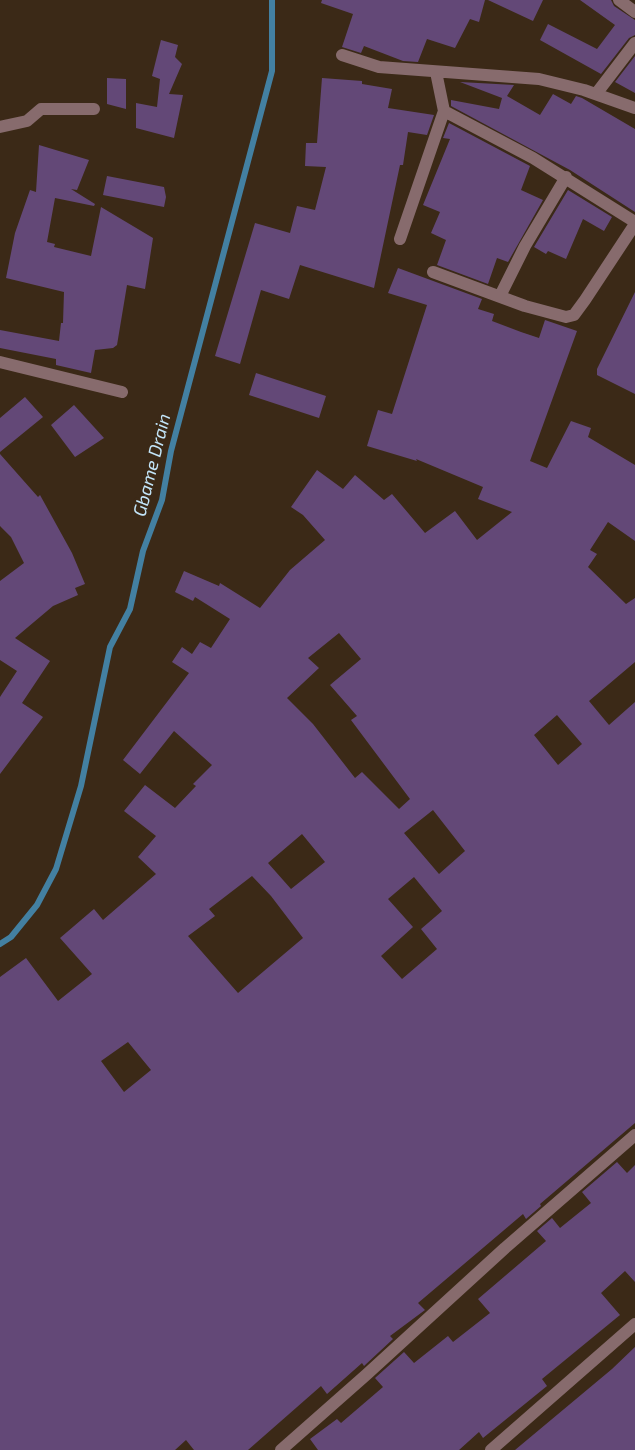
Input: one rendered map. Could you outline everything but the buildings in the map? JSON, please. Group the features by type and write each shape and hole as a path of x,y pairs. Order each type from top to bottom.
{"street":[{"path":"618,0 635,12"},
{"path":"596,94 635,43"},
{"path":"342,55 379,67 538,78 596,94 635,108"},
{"path":"400,239 444,111 436,72"},
{"path":"0,127 27,121 41,108 94,109"},
{"path":"433,272 524,306 566,317 574,315 635,223 566,177 444,111"},
{"path":"500,296 525,246 566,177"},
{"path":"0,362 122,392"},
{"path":"281,1450 505,1248 635,1135"},
{"path":"491,1450 635,1324"}],"waterway":[{"name":"Gbame Drain","path":"0,944 11,937 37,905 56,869 81,786 110,647 130,609 143,551 162,500 171,451 272,71 272,0"}]}
